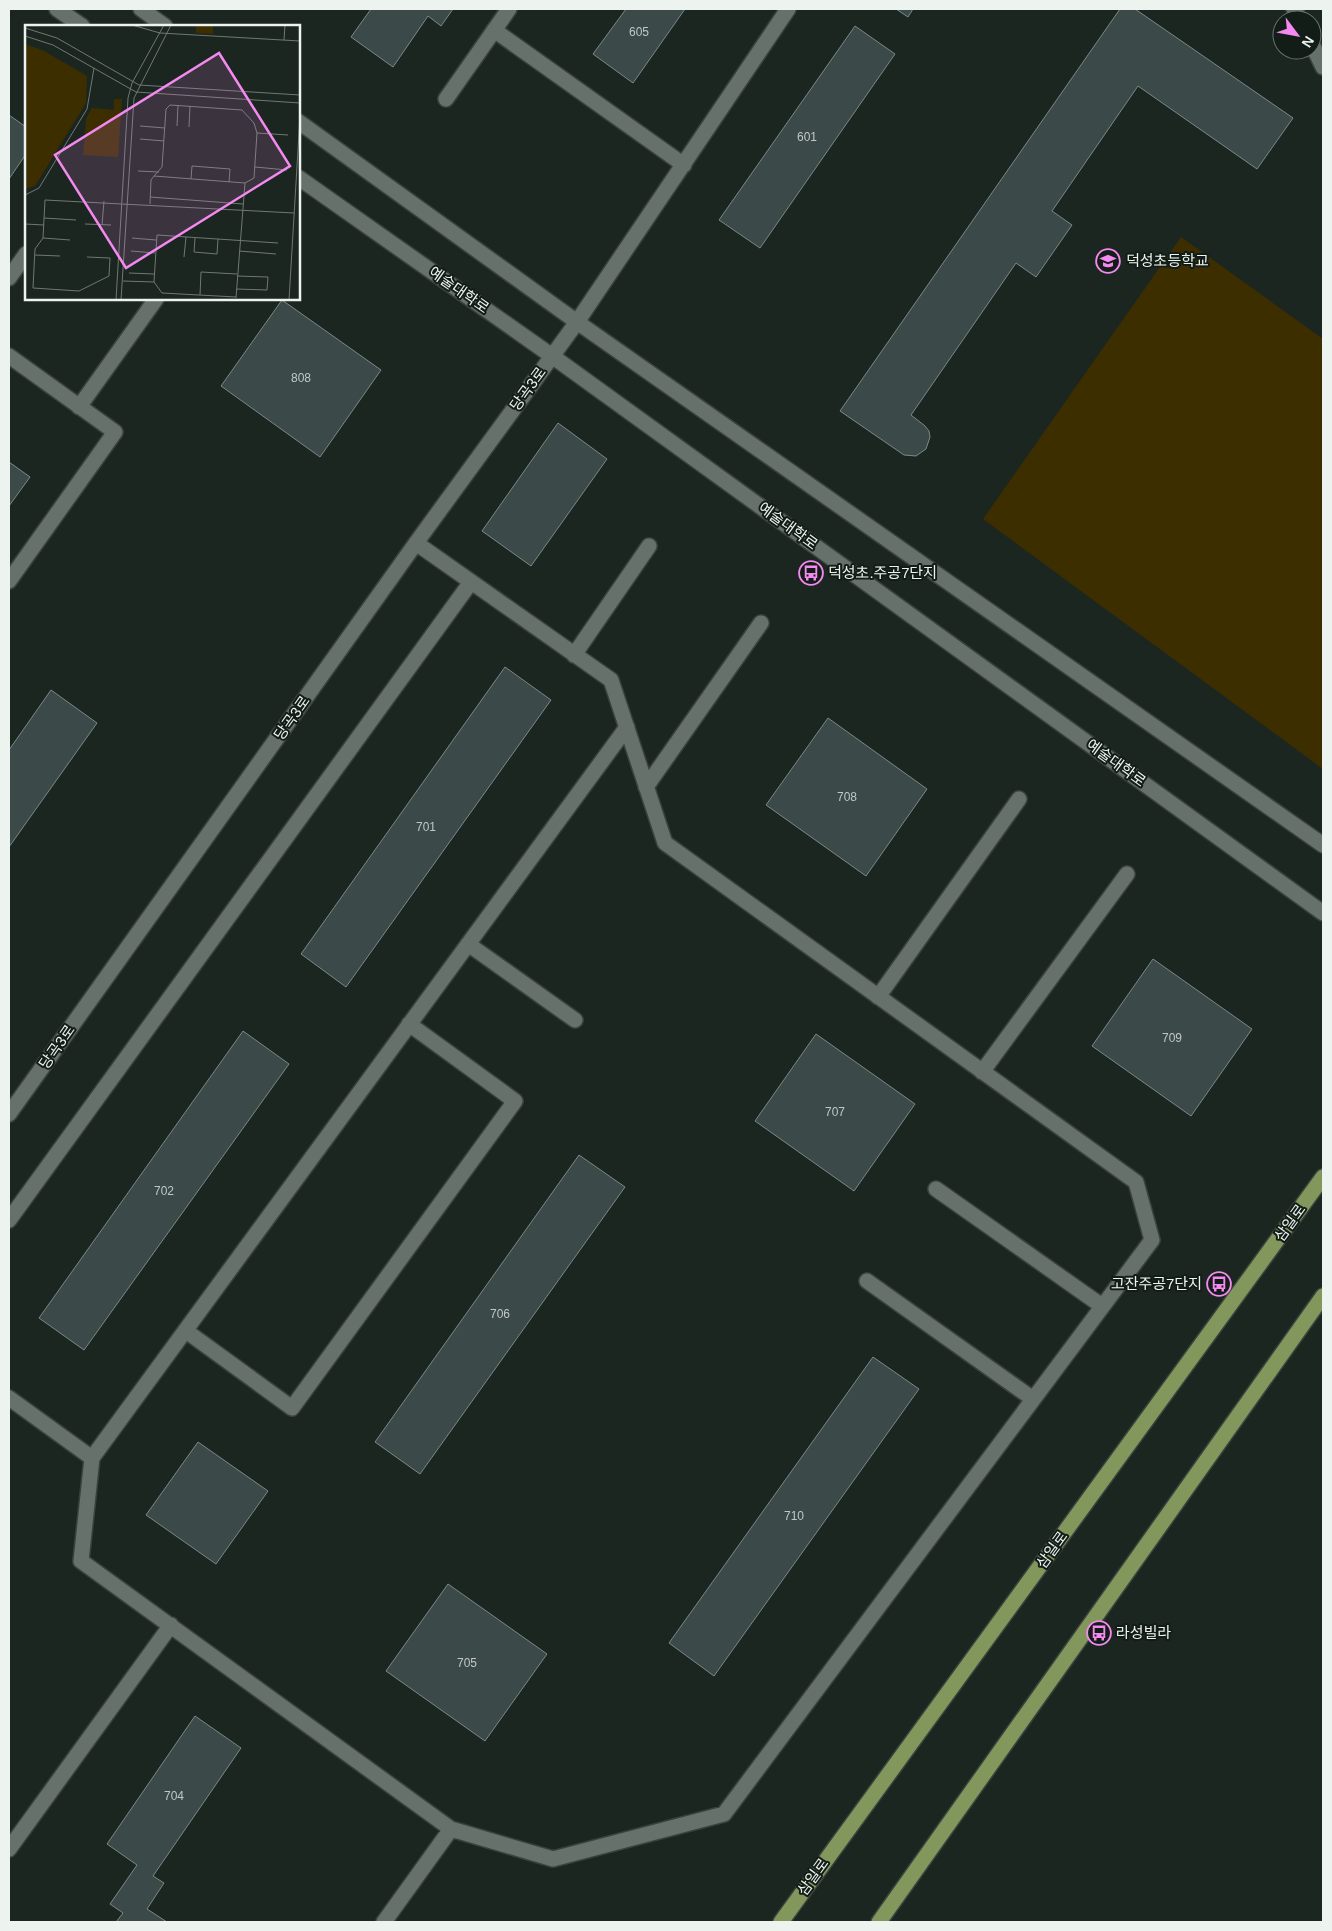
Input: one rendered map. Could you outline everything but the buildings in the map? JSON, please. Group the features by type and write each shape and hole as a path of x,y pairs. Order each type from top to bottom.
{"main road":[{"name":"삼일로","path":"780,1922 1323,1178"},
{"path":"879,1922 1323,1296"}],"street":[{"path":"57,9 81,25"},
{"path":"141,9 164,25"},
{"path":"446,99 509,9"},
{"name":"당곡3로","path":"9,1114 416,543 577,322 788,9"},
{"path":"494,30 684,165"},
{"path":"300,123 577,322 1323,845"},
{"name":"예술대학로","path":"300,179 552,356 1323,913"},
{"path":"9,278 25,255"},
{"path":"79,406 155,300"},
{"path":"9,356 115,432 9,581"},
{"path":"416,543 611,680 665,844 1136,1182 1152,1240 724,1814 553,1859 451,1830 81,1561 92,1458 626,727"},
{"path":"574,655 649,546"},
{"path":"9,1220 471,582"},
{"path":"646,787 761,623"},
{"path":"878,997 1018,799"},
{"path":"982,1072 1127,874"},
{"path":"468,944 575,1020"},
{"path":"186,1331 292,1408 515,1101 409,1024"},
{"path":"936,1188 1102,1306"},
{"path":"867,1281 1033,1399"},
{"path":"9,1398 92,1458"},
{"path":"9,1849 170,1625"},
{"path":"384,1922 451,1830"}],"shaded area":[{"path":"1181,237 1323,339 1323,769 983,519"}],"place":[{"name":"덕성초등학교","path":"1108,261"},
{"name":"덕성초.주공7단지","path":"811,573"},
{"name":"고잔주공7단지","path":"1219,1284"},
{"name":"라성빌라","path":"1099,1633"}]}
